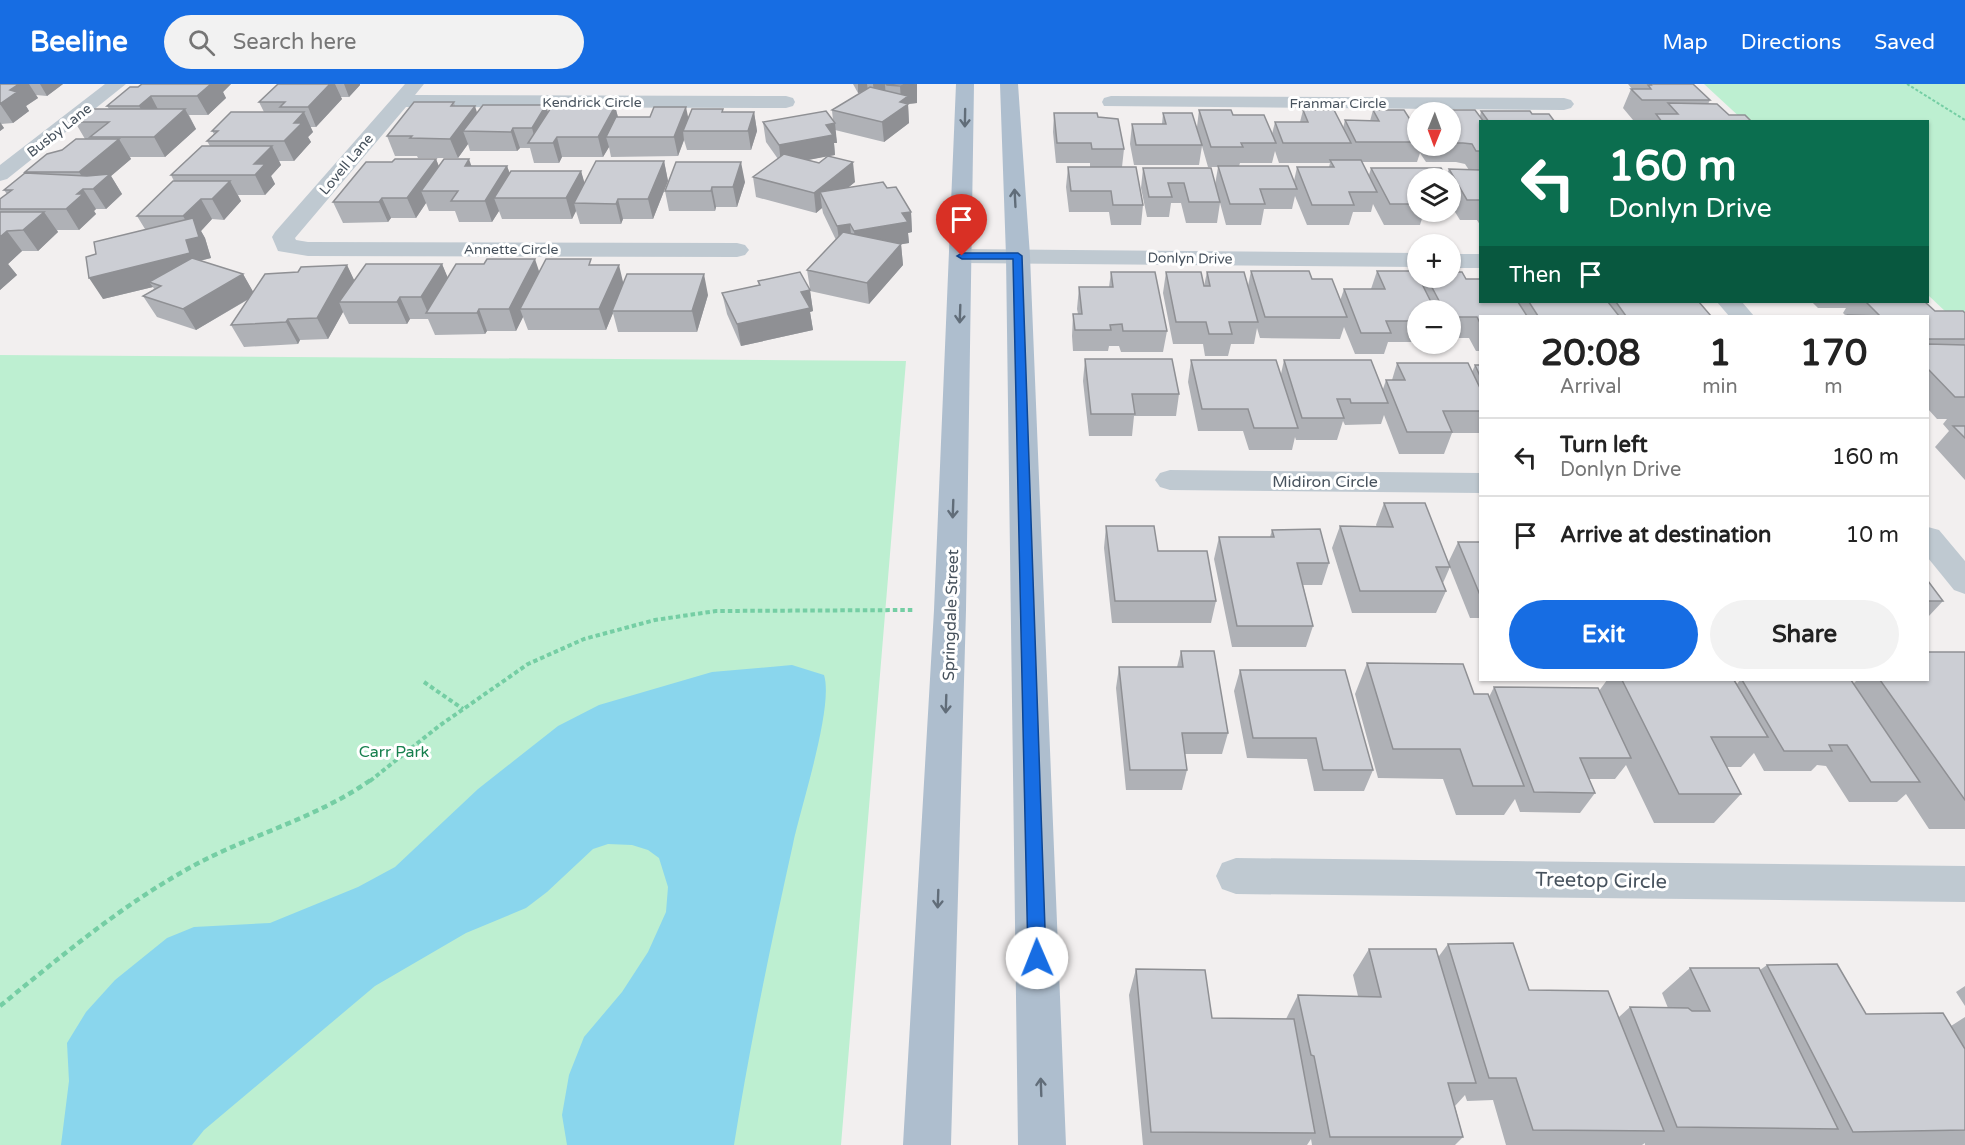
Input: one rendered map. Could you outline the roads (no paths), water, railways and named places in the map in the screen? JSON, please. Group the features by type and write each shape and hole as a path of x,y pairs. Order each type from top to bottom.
{"main road":[{"name":"Springdale Street","path":"927,1145 950,610 962,256 965,84"},
{"path":"1008,84 1018,256 1042,1145"}],"street":[{"name":"Busby Lane","path":"0,175 117,84"},
{"name":"Lovell Lane","path":"286,246 283,237 415,84"},
{"path":"1547,84 1576,120"},
{"name":"Kendrick Circle","path":"399,102 786,102"},
{"name":"Franmar Circle","path":"1111,102 1564,104"},
{"name":"Annette Circle","path":"286,246 320,249 737,250"},
{"name":"Donlyn Drive","path":"962,256 1407,260"},
{"path":"1461,261 1479,261"},
{"path":"1730,303 1741,315"},
{"name":"Midiron Circle","path":"1170,480 1479,483"},
{"path":"1929,539 1965,582"},
{"name":"Treetop Circle","path":"1236,876 1965,884"}],"water":[{"path":"792,665 824,675 826,690 824,709 821,732 793,844 769,956 734,1145 567,1145 562,1115 569,1075 584,1037 622,992 648,952 666,912 668,887 659,858 648,850 632,845 608,844 593,849 547,892 526,908 466,933 375,986 204,1130 192,1145 61,1145 69,1081 67,1043 86,1012 115,980 167,938 194,927 270,923 358,887 395,867 478,789 558,726 599,705 712,672"}],"park label":[{"name":"Carr Park","path":"394,751"}]}
